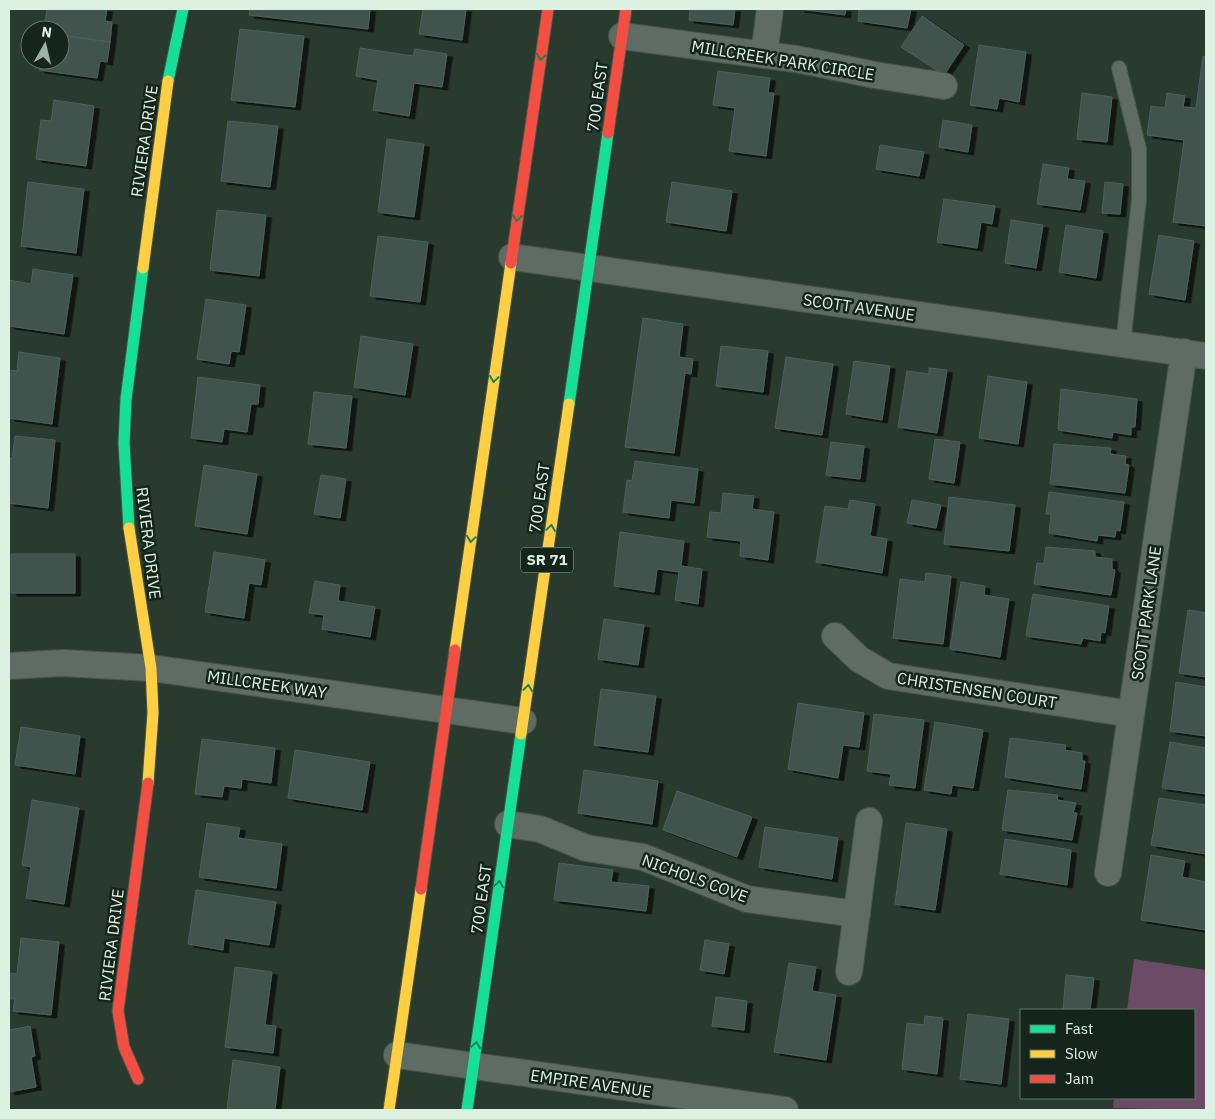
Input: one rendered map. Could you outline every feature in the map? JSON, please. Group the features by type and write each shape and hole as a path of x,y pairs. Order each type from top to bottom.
{"main road":[{"name":"RIVIERA DRIVE","path":"138,1079 124,1047 118,1011 148,788 153,712 151,668 128,523 124,443 126,399 165,100 176,36 183,9"},
{"path":"389,1110 548,9"},
{"name":"700 EAST","path":"467,1110 626,9"}],"street":[{"path":"764,55 770,9"},
{"name":"MILLCREEK PARK CIRCLE","path":"622,36 764,55 944,86"},
{"name":"SCOTT AVENUE","path":"512,257 1195,354"},
{"name":"SCOTT PARK LANE","path":"1108,873 1131,714 1195,354"},
{"name":"CHRISTENSEN COURT","path":"835,636 859,659 888,676 1131,714"},
{"name":"MILLCREEK WAY","path":"9,666 63,663 151,668 523,721"},
{"path":"849,972 869,821"},
{"name":"NICHOLS COVE","path":"508,824 540,829 586,848 643,857 747,899 857,914"},
{"name":"EMPIRE AVENUE","path":"397,1055 785,1110"}],"lane":[{"path":"1119,68 1138,149 1138,200 1122,344"}],"shaded area":[{"path":"1134,959 1206,970 1206,1110 1113,1108 1114,1099 1195,1099 1195,1009 1127,1009"}],"building":[{"path":"47,9 107,9 105,21 112,22 110,42 70,36 70,20 45,20"},
{"path":"250,9 370,9 368,29 249,15"},
{"path":"423,9 466,9 462,40 419,34"},
{"path":"690,9 735,9 733,25 689,20"},
{"path":"799,9 846,9 845,15"},
{"path":"859,9 911,9 907,28 858,21"},
{"path":"922,16 964,45 944,75 901,47"},
{"path":"240,29 304,36 295,107 231,100"},
{"path":"70,36 110,42 107,62 100,61 97,78 39,70 70,70"},
{"path":"979,45 1026,52 1019,102 999,98 997,109 970,105"},
{"path":"360,48 413,56 415,49 447,54 442,87 414,83 409,116 373,110 378,80 356,76"},
{"path":"1203,56 1206,57 1206,226 1173,222 1184,140 1147,135 1151,106 1165,108 1167,93 1185,96 1183,107 1196,108"},
{"path":"718,71 770,78 768,93 774,93 766,156 729,151 735,108 713,105"},
{"path":"1082,93 1112,97 1107,142 1077,139"},
{"path":"54,100 94,106 86,166 36,159 41,120 51,121"},
{"path":"943,120 972,125 968,152 939,147"},
{"path":"228,121 278,126 270,187 221,181"},
{"path":"387,139 424,144 414,217 378,212"},
{"path":"880,145 924,152 919,176 876,169"},
{"path":"1043,164 1069,168 1067,179 1085,181 1080,210 1037,204"},
{"path":"28,182 84,189 76,253 21,246"},
{"path":"672,182 732,191 726,231 666,222"},
{"path":"1105,182 1123,184 1120,214 1102,213"},
{"path":"944,199 995,206 992,224 981,222 977,248 937,242"},
{"path":"217,210 266,215 259,276 210,270"},
{"path":"1011,220 1043,225 1036,268 1005,263"},
{"path":"1066,225 1103,231 1096,278 1059,272"},
{"path":"1159,235 1194,241 1185,300 1149,294"},
{"path":"378,236 428,242 420,302 370,296"},
{"path":"33,269 73,275 64,334 9,326 9,280 31,284"},
{"path":"206,299 246,305 239,352 231,351 229,364 197,359"},
{"path":"643,318 683,324 679,357 693,359 691,374 685,373 674,453 625,447"},
{"path":"361,336 413,344 405,395 354,387"},
{"path":"721,346 768,351 763,392 716,386"},
{"path":"19,352 60,358 52,424 9,418 9,370 17,371"},
{"path":"786,357 833,364 822,435 775,428"},
{"path":"854,361 890,366 882,420 846,414"},
{"path":"929,368 947,370 937,433 898,427 907,371 929,374"},
{"path":"988,376 1027,382 1018,444 979,438"},
{"path":"198,377 260,385 258,404 251,404 247,432 224,429 222,442 191,438"},
{"path":"1061,389 1137,399 1135,427 1131,427 1131,435 1113,432 1112,438 1058,430"},
{"path":"314,392 352,396 346,448 308,444"},
{"path":"15,436 55,440 48,508 9,503 9,458 12,458"},
{"path":"935,439 960,442 954,483 929,479"},
{"path":"831,442 864,446 860,479 826,475"},
{"path":"1054,444 1111,448 1110,454 1126,456 1125,464 1129,465 1125,493 1050,484"},
{"path":"635,461 698,469 694,503 671,500 669,518 623,512 627,480 632,481"},
{"path":"204,465 257,474 247,534 195,526"},
{"path":"321,475 346,479 340,518 314,514"},
{"path":"1049,492 1124,502 1120,531 1116,530 1115,537 1098,535 1097,541 1049,533 1051,514 1046,514"},
{"path":"723,493 754,496 752,509 774,512 768,560 740,556 741,541 707,537 710,512 721,513"},
{"path":"949,497 1015,505 1009,551 944,544"},
{"path":"850,500 875,504 870,536 887,539 882,573 816,562 825,506 848,509"},
{"path":"912,500 941,505 936,528 907,523"},
{"path":"620,532 684,541 681,566 702,569 698,604 675,600 679,572 657,569 654,592 614,586"},
{"path":"1046,547 1095,551 1095,557 1112,559 1112,569 1115,570 1111,595 1034,584 1037,563 1044,564"},
{"path":"214,552 265,560 261,585 249,583 244,618 205,612"},
{"path":"11,554 75,554 75,593 11,593"},
{"path":"926,573 951,576 943,644 893,638 900,579 925,582"},
{"path":"315,581 340,585 338,601 375,607 370,637 322,629 324,615 309,613"},
{"path":"961,582 985,586 984,595 1009,599 1000,657 950,649"},
{"path":"1033,594 1109,606 1105,633 1101,632 1100,641 1083,638 1081,644 1026,636"},
{"path":"1188,610 1206,613 1206,677 1179,673"},
{"path":"604,619 644,625 638,665 598,659"},
{"path":"1176,682 1206,687 1206,736 1170,731"},
{"path":"601,689 656,696 648,752 594,745"},
{"path":"798,703 864,713 859,747 843,745 838,778 788,769"},
{"path":"874,714 924,720 915,788 889,785 891,774 867,771"},
{"path":"935,722 983,730 973,788 952,785 951,794 924,790"},
{"path":"21,727 80,736 75,774 15,765"},
{"path":"1010,738 1066,745 1065,750 1082,753 1082,761 1085,761 1081,789 1005,777"},
{"path":"202,739 275,748 271,783 242,779 241,788 224,786 222,797 195,794"},
{"path":"1170,742 1206,748 1206,794 1162,788"},
{"path":"295,750 370,762 362,810 288,798"},
{"path":"584,770 658,781 652,824 578,813"},
{"path":"1008,790 1058,795 1057,800 1076,803 1073,813 1077,813 1072,840 1002,830"},
{"path":"677,791 752,817 737,857 663,830"},
{"path":"1159,798 1206,805 1206,854 1151,845"},
{"path":"32,800 79,808 64,904 26,898 31,867 22,865"},
{"path":"207,823 240,828 238,838 282,844 276,888 199,877"},
{"path":"906,823 947,829 935,910 895,904"},
{"path":"765,827 838,838 832,879 759,867"},
{"path":"1005,839 1071,850 1067,885 1000,874"},
{"path":"1151,855 1185,861 1182,877 1206,882 1206,930 1141,920"},
{"path":"559,863 613,870 611,882 649,886 646,911 554,900"},
{"path":"196,890 276,902 269,945 224,938 223,950 188,944"},
{"path":"21,938 59,942 51,1015 13,1011 15,999 9,999 9,973 17,974"},
{"path":"705,940 729,944 724,974 700,970"},
{"path":"789,963 816,967 812,991 836,995 826,1060 774,1052"},
{"path":"235,967 272,972 265,1025 276,1026 273,1053 225,1047"},
{"path":"1066,975 1094,978 1090,1009 1063,1009"},
{"path":"716,997 747,1001 744,1030 712,1026"},
{"path":"968,1014 1009,1019 1001,1084 960,1079"},
{"path":"925,1016 943,1018 937,1074 902,1069 907,1023 924,1025"},
{"path":"30,1026 35,1056 31,1057 36,1087 9,1092 9,1030"},
{"path":"233,1060 280,1067 275,1110 227,1110"}],"traffic: fast":[{"path":"168,81 183,9"},
{"path":"569,404 608,133"},
{"path":"129,528 124,443 126,399 143,268"},
{"path":"467,1110 521,734"}],"traffic: slow":[{"path":"143,268 168,81"},
{"path":"455,650 511,263"},
{"path":"521,734 569,404"},
{"path":"129,528 151,668 153,713 148,783"},
{"path":"389,1110 421,889"}],"traffic: jam":[{"path":"511,263 548,9"},
{"path":"608,133 626,9"},
{"path":"421,889 455,650"},
{"path":"138,1079 124,1047 118,1011 148,783"}]}
